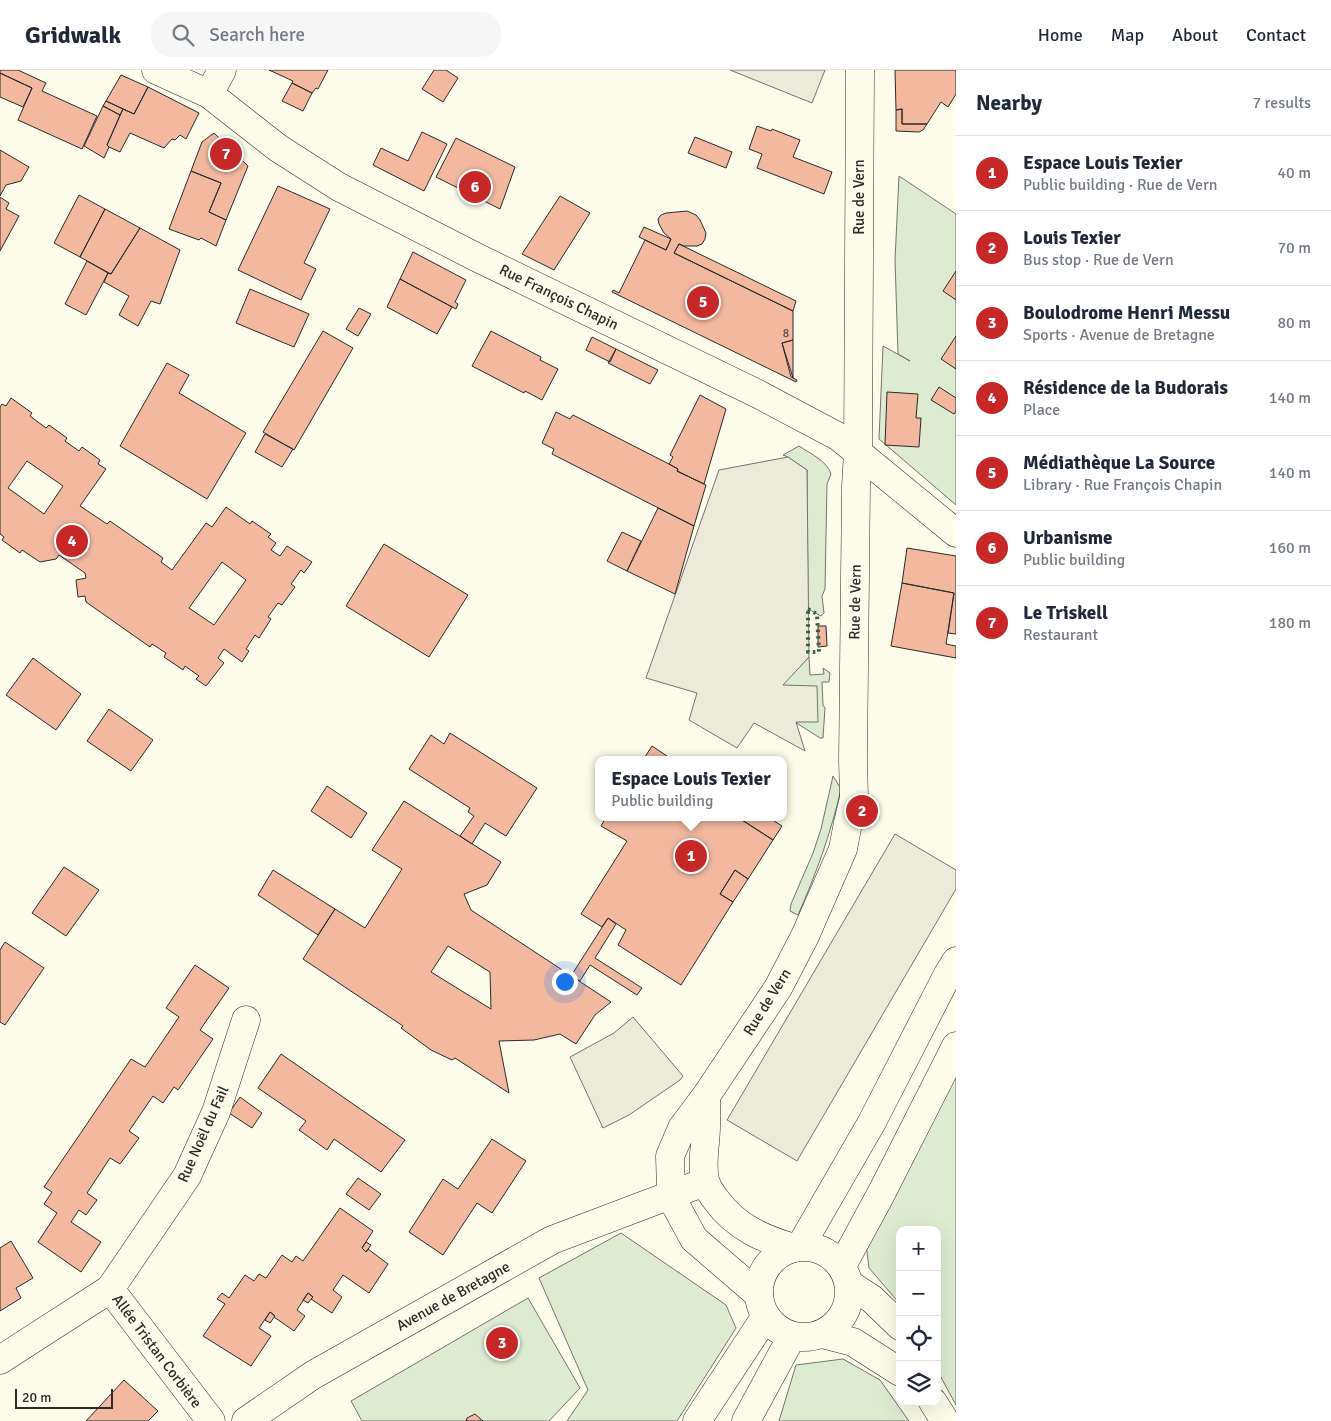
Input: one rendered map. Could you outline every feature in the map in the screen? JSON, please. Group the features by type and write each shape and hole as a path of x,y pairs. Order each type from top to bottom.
{"street":[{"name":"Rue François Chapin","path":"156,70 209,94 278,148 339,187 478,258 758,394 839,436 956,533"},
{"path":"209,94 222,70"},
{"name":"Rue de Vern","path":"762,1305 694,1239 671,1193 670,1156 682,1128 706,1096 778,988 805,936 843,849 854,798 860,70"},
{"path":"697,1421 762,1305 762,1276 772,1260 782,1253 797,1248 872,1122 956,961"},
{"name":"Rue Noël du Fail","path":"110,1289 187,1176 216,1112 246,1020"},
{"path":"762,1305 778,1330 792,1336 808,1338 822,1334 835,1326 844,1314 849,1300 845,1275 882,1192 956,1046"},
{"path":"706,1096 706,1127 703,1149 705,1182 726,1214 743,1227 767,1240 797,1248 816,1248 830,1255 845,1275 896,1322"},
{"path":"671,1193 705,1182"},
{"name":"Avenue de Bretagne","path":"246,1421 312,1375 552,1240 671,1193"},
{"name":"Allée Tristan Corbière","path":"0,1360 110,1289 210,1421"},
{"path":"822,1334 853,1342 896,1369"},
{"path":"746,1421 792,1336"}],"green space":[{"path":"899,176 956,214 956,505 879,439 883,346 910,361 898,354 895,260"},
{"path":"799,446 826,465 831,474 827,484 825,589 822,596 824,613 821,616 808,609 807,470 783,455"},
{"path":"809,657 810,675 824,674 823,668 830,673 829,682 822,682 823,705 825,708 823,738 795,722 782,685"},
{"path":"833,776 841,789 833,821 798,915 790,911 791,904 821,829"},
{"path":"956,1060 956,1405 941,1377 941,1226 896,1226 896,1299 869,1268 866,1244"},
{"path":"621,1233 726,1305 736,1328 677,1421 567,1421 588,1390 539,1278"},
{"path":"528,1298 580,1388 549,1421 362,1421 351,1401"},
{"path":"843,1359 880,1380 896,1403 896,1406 898,1406 909,1421 779,1421 796,1365"}],"shaded area":[{"path":"730,70 825,70 812,103"},
{"path":"788,457 807,470 809,657 783,685 817,686 818,722 796,722 805,751 754,723 737,748 689,720 697,693 646,678 719,470"},
{"path":"895,834 956,870 956,889 797,1161 727,1120"},
{"path":"633,1017 683,1076 629,1115 603,1128 570,1057 614,1033"}],"building":[{"path":"0,70 18,70 46,83 42,91 97,116 82,149 18,120 32,88 0,73"},
{"path":"269,70 328,70 318,89 316,88 312,93 292,83 293,81"},
{"path":"434,70 446,70 458,78 443,102 422,89"},
{"path":"895,70 956,70 956,94 948,107 941,102 927,124 902,124 902,109 896,110"},
{"path":"0,73 32,88 23,107 0,97"},
{"path":"121,75 148,87 134,114 106,101"},
{"path":"292,83 312,93 303,111 282,101"},
{"path":"148,87 199,113 186,139 180,135 175,140 172,139 164,148 130,133 120,152 109,147 107,145 123,109 134,114"},
{"path":"106,101 123,109 120,115 103,106"},
{"path":"103,106 120,115 107,145 109,147 104,158 84,146"},
{"path":"902,109 902,124 927,124 923,130 919,132 896,131 896,110"},
{"path":"757,126 771,131 772,129 800,140 793,157 832,172 824,194 757,168 762,154 749,149"},
{"path":"422,132 447,144 424,191 373,165 381,148 408,161"},
{"path":"214,133 248,166 226,220 209,212 221,183 191,171 202,142"},
{"path":"695,137 732,152 726,168 688,153"},
{"path":"456,138 515,167 500,209 436,177"},
{"path":"0,150 29,167 21,181 6,185 0,196"},
{"path":"191,171 221,183 209,212 226,220 216,246 201,238 199,240 169,229"},
{"path":"278,186 330,209 304,263 316,269 301,300 238,270"},
{"path":"79,195 105,209 80,257 54,243"},
{"path":"560,196 590,213 554,270 522,254"},
{"path":"0,197 9,203 6,209 19,216 0,251"},
{"path":"105,209 140,228 111,274 80,257"},
{"path":"687,211 696,215 700,220 706,233 705,239 702,244 697,246 679,244 674,253 793,311 793,340 782,343 791,377 797,380 796,382 612,292 613,290 619,293 645,240 666,250 671,239 664,233 659,224 658,219 661,215"},
{"path":"644,227 671,239 666,250 639,237"},
{"path":"140,228 180,250 160,304 151,301 138,326 119,315 129,296 104,282 108,273 111,274"},
{"path":"679,244 796,301 793,311 674,253"},
{"path":"413,252 466,280 455,302 458,304 456,309 400,279"},
{"path":"87,261 108,273 86,315 65,304"},
{"path":"956,271 956,300 943,291"},
{"path":"400,279 452,307 437,334 387,307"},
{"path":"250,289 309,314 294,347 236,323"},
{"path":"359,308 371,314 358,336 346,329"},
{"path":"323,331 353,348 294,450 263,432"},
{"path":"491,331 541,357 540,360 558,369 542,400 525,391 524,393 472,366"},
{"path":"956,336 956,369 941,359"},
{"path":"592,337 616,349 610,362 586,350"},
{"path":"793,340 793,378 782,343"},
{"path":"616,349 658,370 650,384 608,363"},
{"path":"167,363 189,375 179,393 246,433 207,499 120,446"},
{"path":"939,387 956,398 956,411 954,414 931,400"},
{"path":"887,392 918,394 916,418 921,418 919,447 885,445"},
{"path":"700,395 726,409 704,484 677,471 678,469 669,464 673,457 670,455"},
{"path":"11,398 32,413 30,416 46,428 49,425 67,438 65,441 79,451 82,447 100,460 98,464 106,469 80,506 107,524 110,521 163,558 161,562 172,570 206,523 212,527 226,507 250,524 252,521 271,534 268,537 276,543 271,550 280,556 287,546 312,562 304,573 301,570 291,584 295,587 282,605 278,603 268,617 271,619 259,638 255,635 246,649 249,651 242,662 224,649 218,658 224,663 206,686 196,679 199,676 185,666 183,670 164,657 166,653 152,644 150,647 86,602 85,596 78,597 76,580 86,578 85,573 59,555 56,559 40,562 22,550 20,553 2,540 4,537 0,534 0,407 2,404 6,406","holes":["27,461 63,486 44,514 8,488","222,562 246,580 214,625 189,608"]},
{"path":"556,412 570,419 573,415 706,485 694,526 552,454 554,449 542,443"},
{"path":"265,434 293,449 282,467 255,452"},
{"path":"658,508 694,526 675,594 627,571"},
{"path":"622,532 641,541 627,571 607,561"},
{"path":"384,544 468,595 429,657 346,606"},
{"path":"907,548 956,556 956,634 948,633 954,593 902,583"},
{"path":"902,583 954,593 946,644 956,646 956,658 891,646"},
{"path":"818,626 826,626 827,646 818,647"},
{"path":"33,658 81,694 56,730 6,695"},
{"path":"109,709 153,740 131,771 87,741"},
{"path":"450,733 537,788 506,836 485,823 472,844 460,836 474,816 468,812 470,808 409,769 431,735 444,744"},
{"path":"652,746 667,756 646,756"},
{"path":"327,786 367,813 351,838 311,811"},
{"path":"404,801 501,862 487,885 464,894 471,910 611,1002 595,1015 576,1044 560,1034 534,1040 499,1041 509,1093 455,1058 452,1060 431,1050 401,1028 403,1026 303,959 335,909 365,928 402,869 372,850","holes":["448,946 490,972 491,1009 431,972"]},
{"path":"604,821 744,821 773,840 748,879 735,870 720,894 733,902 681,985 618,945 626,930 608,918 602,927 581,914 627,841 601,826"},
{"path":"744,821 774,821 782,826 773,840"},
{"path":"64,867 99,890 66,936 32,913"},
{"path":"273,870 335,909 318,935 258,895"},
{"path":"735,870 748,879 733,902 720,894"},
{"path":"608,918 616,924 595,958 642,988 637,995 590,965 580,981 571,976"},
{"path":"5,942 44,968 5,1025 0,1022 0,950"},
{"path":"195,965 229,988 200,1030 213,1039 178,1090 174,1087 163,1103 153,1096 129,1131 139,1138 120,1164 110,1158 87,1193 97,1200 86,1215 79,1210 71,1222 101,1242 81,1272 38,1242 57,1213 44,1204 52,1192 44,1187 131,1059 145,1067 179,1017 166,1008"},
{"path":"281,1054 405,1140 381,1172 334,1139 327,1150 299,1130 306,1121 258,1088"},
{"path":"240,1097 262,1113 252,1128 229,1113"},
{"path":"492,1139 526,1161 492,1213 477,1203 443,1255 409,1232 443,1179 458,1189"},
{"path":"358,1178 381,1194 369,1210 346,1194"},
{"path":"340,1208 373,1231 362,1248 366,1252 368,1249 388,1264 369,1293 343,1275 333,1290 342,1297 332,1313 311,1299 313,1297 308,1293 297,1310 305,1316 294,1331 270,1312 259,1328 271,1336 251,1366 203,1336 225,1304 217,1299 222,1293 229,1298 245,1275 254,1281 259,1274 266,1278 282,1255 292,1262 296,1256 303,1261"},
{"path":"11,1241 33,1278 16,1288 21,1298 0,1311 0,1248"},
{"path":"366,1242 371,1245 366,1252 362,1248"},
{"path":"308,1293 313,1297 308,1303 303,1300"},
{"path":"270,1312 275,1316 270,1323 265,1320"},
{"path":"124,1380 158,1411 148,1421 86,1421"},
{"path":"475,1414 483,1421 466,1421 467,1418"}],"hedge":[{"path":"808,609 817,614 819,652 808,652 808,609"}],"place":[{"name":"Le Triskell","path":"226,154"},
{"name":"Urbanisme","path":"475,187"},
{"name":"Médiathèque La Source","path":"703,302"},
{"name":"Résidence de la Budorais","path":"72,541"},
{"name":"Louis Texier","path":"862,811"},
{"name":"Espace Louis Texier","path":"691,856"},
{"name":"Boulodrome Henri Messu","path":"502,1343"}]}
